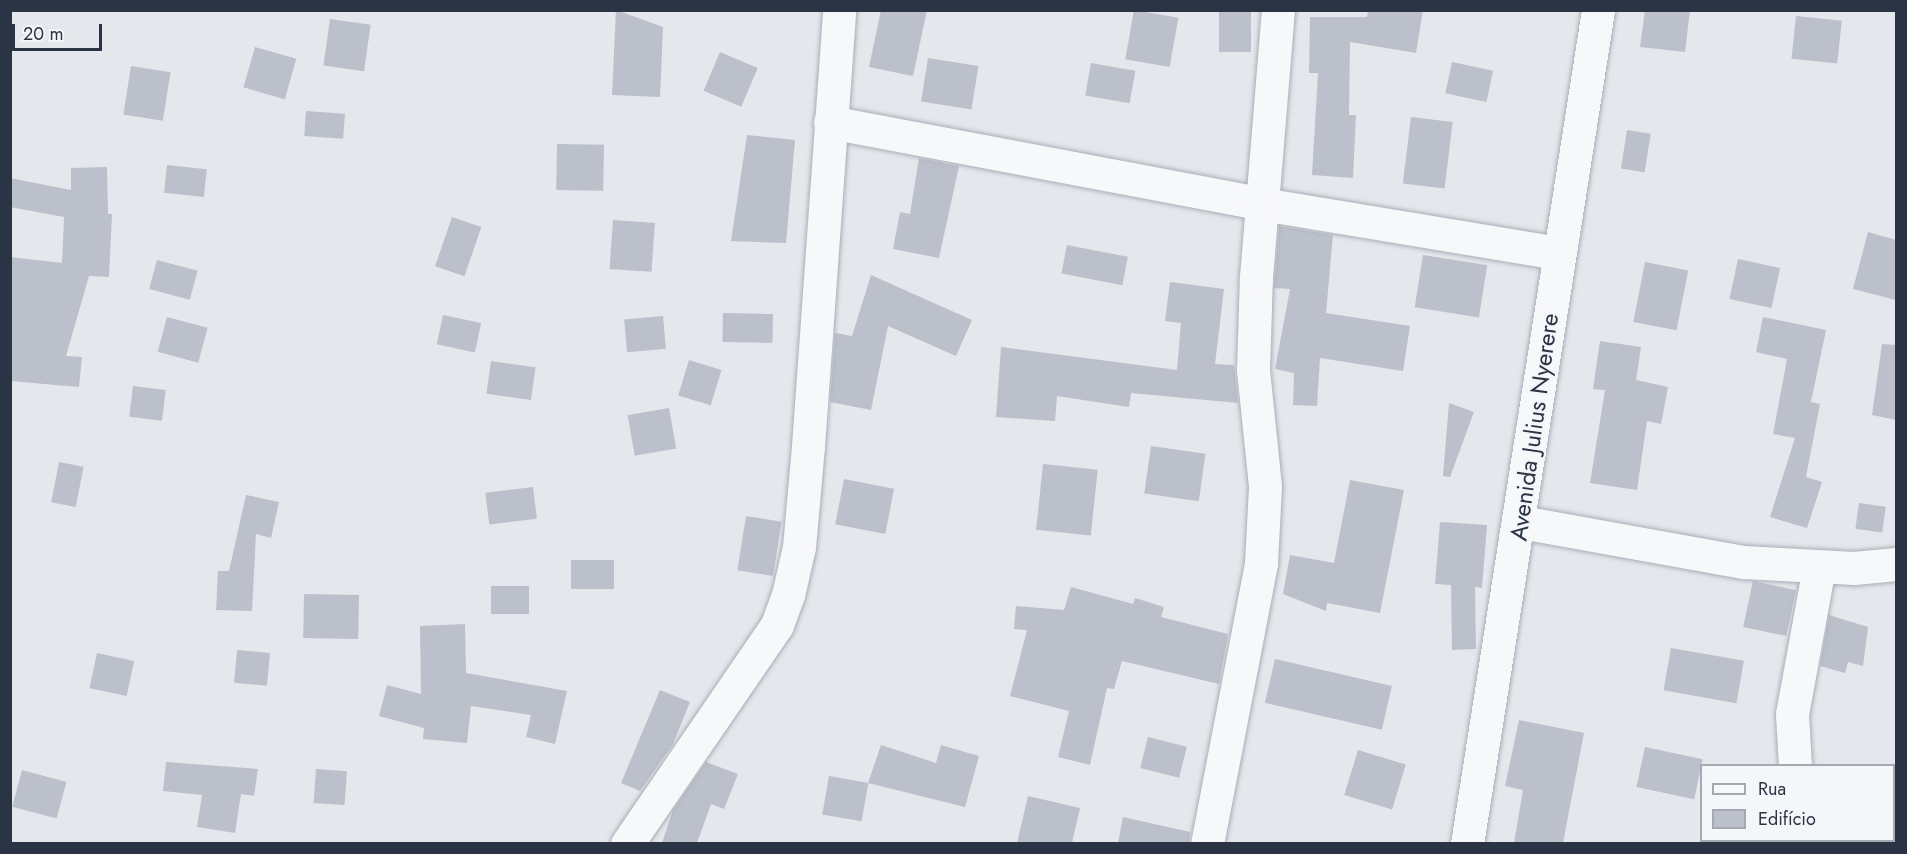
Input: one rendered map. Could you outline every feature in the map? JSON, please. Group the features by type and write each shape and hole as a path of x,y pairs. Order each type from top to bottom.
{"street":[{"path":"627,843 777,626 788,595 799,547 808,446 839,10"},
{"path":"1207,843 1261,563 1265,486 1253,370 1278,10"},
{"name":"Avenida Julius Nyerere","path":"1467,843 1521,522 1558,253 1598,10"},
{"path":"830,122 1263,204 1558,253"},
{"path":"1521,522 1744,562 1819,567 1896,564"},
{"path":"1795,764 1792,714 1819,567"}],"building":[{"path":"616,10 663,27 660,97 612,95"},
{"path":"881,10 927,10 913,76 869,67"},
{"path":"1134,10 1178,18 1170,67 1125,59"},
{"path":"1219,10 1251,10 1251,52 1219,52"},
{"path":"1368,10 1423,10 1416,53 1350,42 1349,115 1356,115 1353,178 1312,175 1318,73 1309,73 1310,17 1367,17"},
{"path":"1645,10 1690,10 1685,52 1640,47"},
{"path":"1796,16 1842,21 1837,64 1792,59"},
{"path":"330,19 371,25 364,71 323,66"},
{"path":"255,47 296,59 285,99 243,87"},
{"path":"720,52 758,68 741,107 704,91"},
{"path":"928,58 978,66 971,109 921,101"},
{"path":"1452,62 1493,71 1486,102 1445,93"},
{"path":"1091,63 1135,71 1130,103 1085,95"},
{"path":"131,66 171,72 163,121 123,114"},
{"path":"306,111 345,114 343,139 304,136"},
{"path":"1411,117 1453,122 1445,189 1403,184"},
{"path":"1627,130 1651,134 1645,172 1621,169"},
{"path":"747,135 795,140 786,243 731,241"},
{"path":"557,144 604,145 603,191 556,190"},
{"path":"919,158 959,166 939,258 893,249 900,212 910,214"},
{"path":"167,165 207,169 204,197 164,193"},
{"path":"107,167 108,214 112,214 109,277 89,276 66,356 82,357 79,387 10,381 10,257 62,263 64,217 10,207 10,178 71,190 71,168"},
{"path":"452,217 481,227 464,276 435,266"},
{"path":"613,220 655,223 651,272 610,269"},
{"path":"1279,226 1333,235 1326,313 1410,326 1403,371 1320,358 1317,406 1293,405 1294,373 1275,369 1290,289 1274,288"},
{"path":"1868,232 1896,240 1896,300 1853,289"},
{"path":"1067,245 1128,257 1122,285 1061,273"},
{"path":"1423,255 1487,265 1479,318 1415,307"},
{"path":"1738,259 1780,268 1772,308 1729,299"},
{"path":"157,260 198,271 190,300 149,289"},
{"path":"1645,262 1688,270 1677,330 1633,322"},
{"path":"871,275 972,320 956,356 888,326 871,410 830,402 835,333 852,336"},
{"path":"1170,282 1224,289 1215,364 1234,365 1238,403 1131,393 1129,407 1057,396 1055,421 996,417 1001,347 1177,370 1181,323 1165,321"},
{"path":"723,313 773,314 772,343 722,342"},
{"path":"443,315 481,323 475,352 437,344"},
{"path":"663,316 666,349 627,352 624,319"},
{"path":"167,317 208,328 198,363 158,352"},
{"path":"1763,317 1826,330 1811,402 1820,404 1806,477 1822,482 1807,528 1770,517 1795,438 1773,434 1787,359 1756,352"},
{"path":"1600,341 1641,347 1636,380 1668,387 1661,424 1647,421 1637,490 1590,483 1605,390 1593,389"},
{"path":"1882,344 1896,345 1896,420 1872,415"},
{"path":"689,360 722,370 711,405 678,395"},
{"path":"491,361 536,367 531,400 486,394"},
{"path":"133,386 166,390 162,421 129,417"},
{"path":"1449,403 1474,412 1450,477 1443,476"},
{"path":"669,408 676,448 635,456 628,415"},
{"path":"1151,446 1205,454 1199,501 1144,494"},
{"path":"59,462 84,467 76,507 51,502"},
{"path":"1043,464 1098,470 1091,535 1036,530"},
{"path":"844,479 894,489 885,534 835,524"},
{"path":"1350,480 1404,490 1380,613 1327,603 1326,611 1283,594 1290,555 1334,563"},
{"path":"533,487 537,519 489,525 485,493"},
{"path":"246,495 279,502 271,538 256,534 252,611 216,610 218,571 229,571"},
{"path":"1859,503 1886,507 1882,533 1855,529"},
{"path":"746,516 782,522 773,576 737,570"},
{"path":"1440,522 1487,525 1482,588 1475,587 1476,649 1452,650 1451,585 1435,584"},
{"path":"571,560 614,560 614,589 571,589"},
{"path":"1753,581 1796,590 1786,636 1743,627"},
{"path":"491,586 529,586 529,614 491,614"},
{"path":"1071,587 1133,604 1135,598 1164,607 1161,617 1228,634 1219,684 1122,661 1114,689 1107,688 1090,765 1058,757 1069,711 1010,696 1027,630 1014,629 1016,606 1064,610"},
{"path":"304,594 359,595 358,639 303,638"},
{"path":"1829,615 1868,627 1863,666 1848,662 1845,673 1820,666"},
{"path":"465,624 466,673 567,691 555,744 526,737 531,715 471,706 467,743 423,739 424,728 379,716 387,685 421,694 420,626"},
{"path":"1671,648 1744,661 1736,703 1664,690"},
{"path":"237,650 270,653 267,686 234,683"},
{"path":"97,653 134,661 127,696 90,688"},
{"path":"1275,659 1392,686 1382,730 1265,703"},
{"path":"660,690 690,702 673,744 640,791 621,783"},
{"path":"1519,720 1584,733 1563,843 1514,843 1523,790 1505,786"},
{"path":"1148,737 1187,747 1179,778 1140,768"},
{"path":"881,745 936,763 941,745 979,756 965,807 868,783"},
{"path":"1645,747 1703,759 1694,799 1636,787"},
{"path":"1358,750 1406,765 1392,810 1344,795"},
{"path":"166,762 258,769 254,796 241,794 235,833 197,827 202,795 163,791"},
{"path":"706,762 738,774 724,809 711,804 697,843 662,843 673,810"},
{"path":"316,769 347,771 345,805 314,803"},
{"path":"22,770 66,782 57,819 12,807"},
{"path":"829,776 868,783 862,821 822,814"},
{"path":"1028,796 1080,808 1072,843 1017,843"},
{"path":"1123,817 1190,832 1189,843 1118,843"}]}
